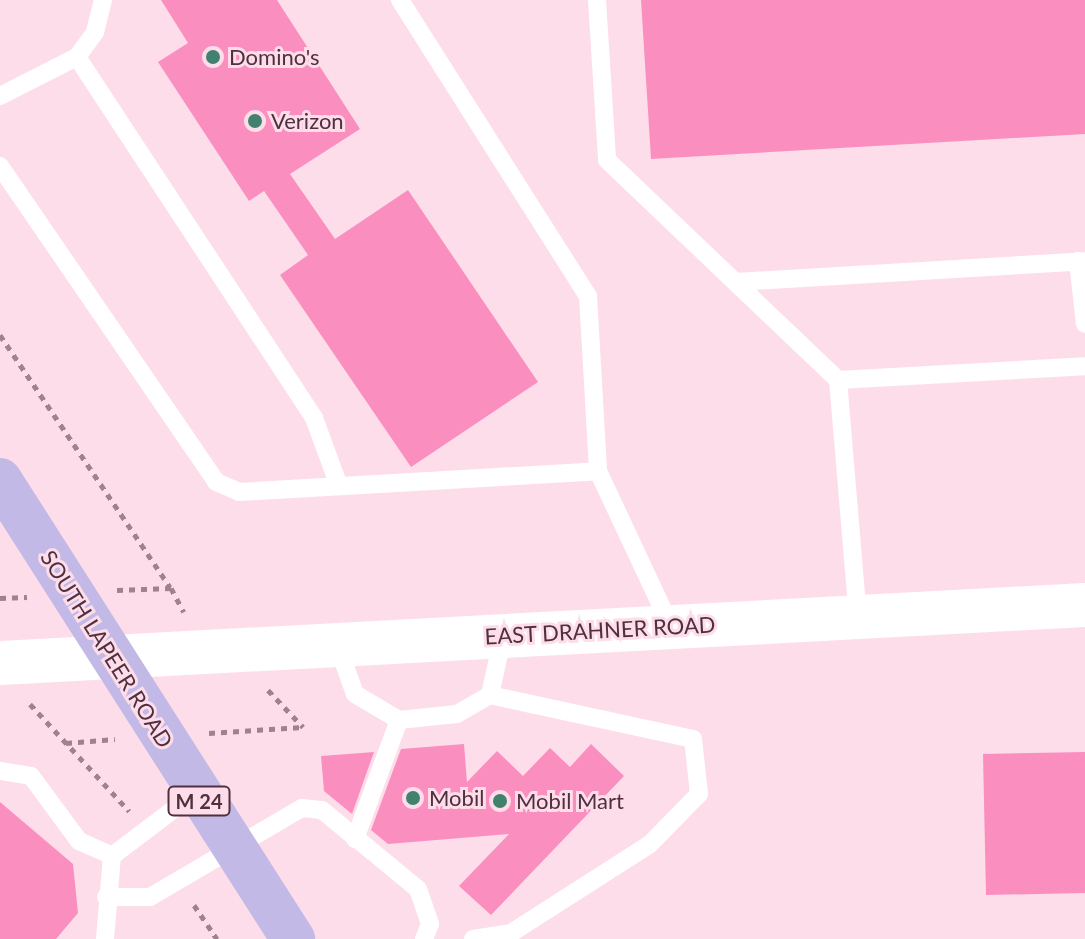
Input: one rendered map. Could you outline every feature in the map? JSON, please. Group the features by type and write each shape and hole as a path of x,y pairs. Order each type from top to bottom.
{"main road":[{"name":"SOUTH LAPEER ROAD","path":"0,480 115,656 194,794 293,939"}],"street":[{"name":"EAST DRAHNER ROAD","path":"0,663 1085,605"}],"lane":[{"path":"0,96 77,57 95,32 103,0"},
{"path":"400,0 588,296 598,471 671,627"},
{"path":"597,0 607,160 838,380 858,617"},
{"path":"77,57 314,418 339,486"},
{"path":"0,166 216,482 239,492 598,471"},
{"path":"735,282 1082,261 1085,324"},
{"path":"838,380 1085,366"},
{"path":"490,695 503,636"},
{"path":"337,644 355,694 399,720 457,714 490,695 693,739 699,794 650,844 524,925 473,939"},
{"path":"355,839 399,720"},
{"path":"0,771 31,776 79,841 112,856"},
{"path":"105,939 106,897 112,856 194,794"},
{"path":"106,897 150,897 234,852 302,808 322,810 418,889 430,924 424,939"}],"path":[{"path":"0,335 178,600"},
{"path":"129,589 171,588"}],"building":[{"path":"161,0 277,0 360,129 290,174 335,239 408,190 538,382 411,467 280,275 308,255 264,191 249,201 158,62 188,43"},
{"path":"641,0 1085,0 1085,134 651,159"},
{"path":"464,744 467,782 497,751 523,776 550,748 570,767 591,744 624,776 491,915 459,886 509,834 388,844 371,830 401,749"},
{"path":"374,752 352,814 324,791 321,756"},
{"path":"1085,752 1085,893 986,895 983,754"},
{"path":"0,802 73,864 78,913 56,939 0,939"}],"place":[{"name":"Domino's","path":"213,57"},
{"name":"Verizon","path":"255,121"},
{"name":"Mobil","path":"413,798"},
{"name":"Mobil Mart","path":"500,801"}]}
